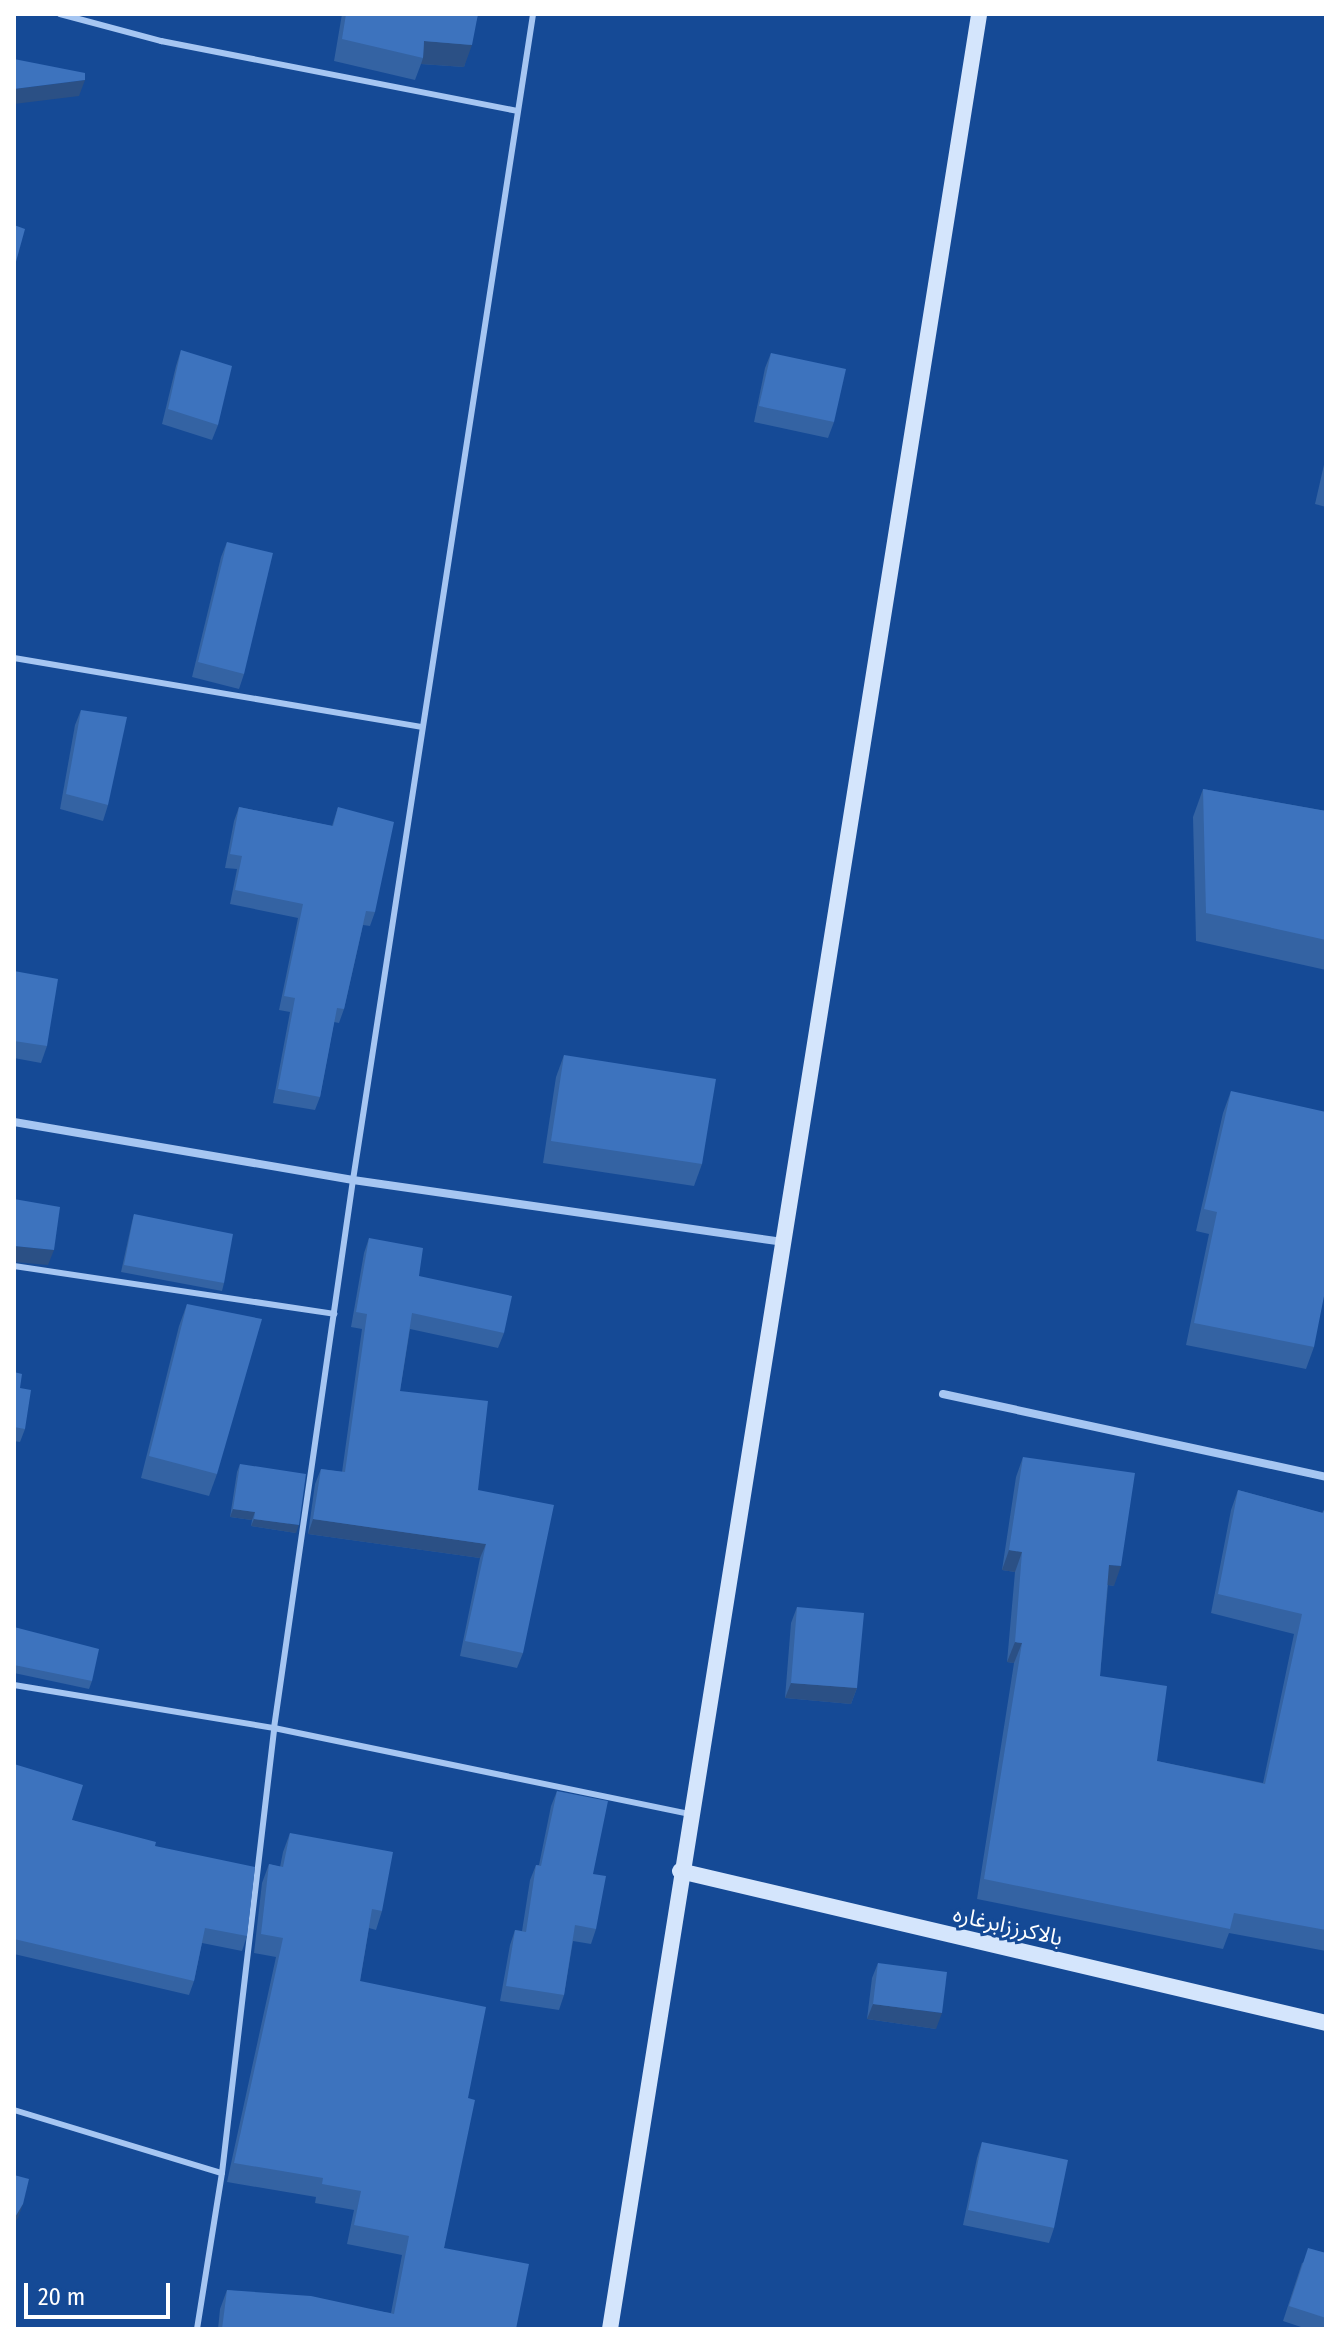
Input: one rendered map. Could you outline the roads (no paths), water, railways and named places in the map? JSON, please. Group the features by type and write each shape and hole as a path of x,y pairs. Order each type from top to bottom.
{"main road":[{"path":"610,2329 680,1871 784,1242 979,14"},
{"name":"بالاکرززابرغاره","path":"680,1871 1326,2023"}],"street":[{"path":"14,1122 353,1180 784,1242"},
{"path":"943,1394 1326,1477"}],"lane":[{"path":"60,14 161,41 517,111"},
{"path":"197,2329 222,2173 274,1728 353,1180 533,14"},
{"path":"14,658 421,727"},
{"path":"14,1266 334,1314"},
{"path":"14,1685 274,1728 690,1814"},
{"path":"14,2110 222,2173"}]}
